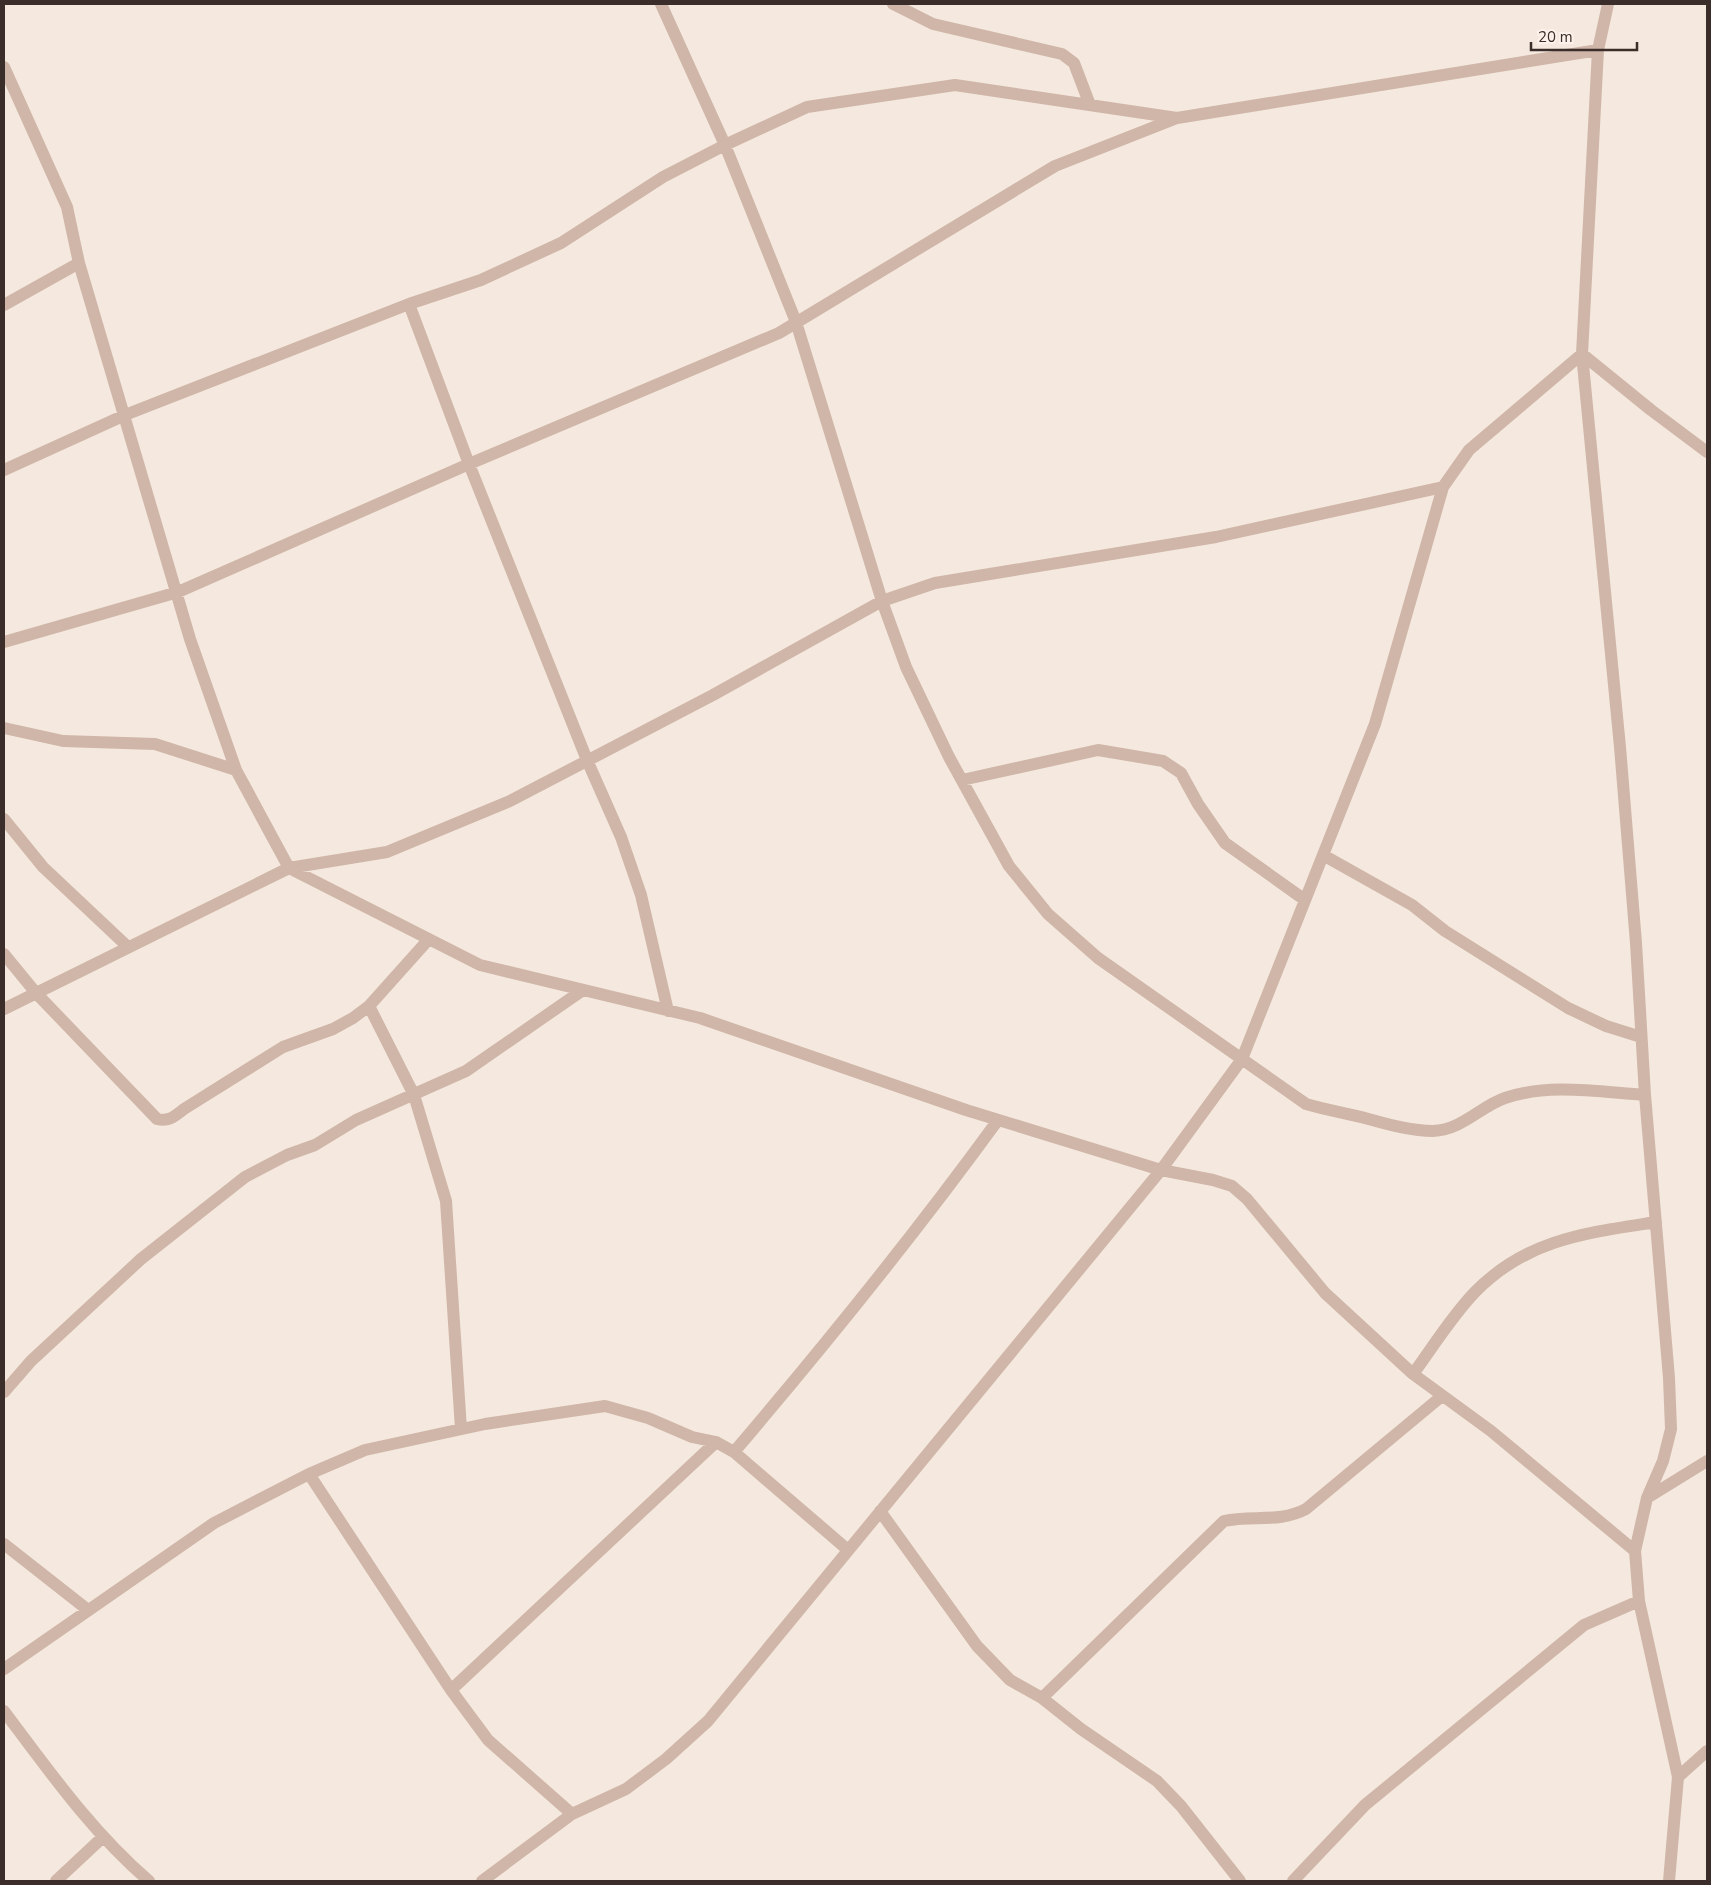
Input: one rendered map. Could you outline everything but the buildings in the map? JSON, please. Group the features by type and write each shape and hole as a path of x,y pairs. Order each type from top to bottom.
{"street":[{"path":"661,4 725,145 796,322 882,601 906,668 962,780 1009,866 1048,914 1098,958 1306,1104 1396,1127 1434,1131 1453,1126 1504,1098 1547,1089 1645,1094"},
{"path":"893,4 933,24 1062,54 1074,63 1090,105"},
{"path":"1608,4 1598,50 1582,354 1620,747 1645,1094 1669,1378 1670,1429 1664,1461 1647,1498 1636,1551 1639,1601 1678,1777 1669,1881"},
{"path":"4,642 178,592 469,464 780,333 1055,166 1177,118 1598,50"},
{"path":"4,66 67,206 79,264 178,592 190,639 236,770 289,868 480,965 700,1018 998,1120 1161,1170 1232,1186 1247,1199 1325,1293 1413,1374 1491,1432 1636,1551"},
{"path":"4,470 124,414 409,304 481,280 561,243 663,177 725,145 807,107 955,85 1177,118"},
{"path":"4,305 79,264"},
{"path":"409,304 469,464 587,760 622,836 641,895 668,1011"},
{"path":"1582,354 1707,452"},
{"path":"482,1881 572,1814 626,1789 666,1759 708,1721 1161,1170 1242,1059 1374,724 1443,486 1470,450 1582,354"},
{"path":"4,1009 289,868 387,852 510,801 713,695 882,601 935,583 1216,537 1443,486"},
{"path":"4,728 63,741 155,744 236,770"},
{"path":"962,780 1098,750 1163,761 1181,773 1198,804 1225,843 1305,900"},
{"path":"4,819 43,866 128,947"},
{"path":"1323,855 1412,905 1445,931 1568,1008 1606,1026 1641,1037"},
{"path":"4,954 36,994 157,1119 164,1121 172,1118 284,1047 333,1029 369,1006 429,939"},
{"path":"4,1392 31,1361 141,1259 245,1177 286,1155 315,1146 356,1120 466,1071 583,990"},
{"path":"369,1006 414,1095 446,1200 461,1429"},
{"path":"734,1452 821,1350 936,1206 998,1120"},
{"path":"1413,1374 1475,1292 1505,1267 1533,1251 1579,1234 1656,1222"},
{"path":"1042,1698 1224,1521 1238,1518 1280,1518 1306,1509 1442,1396"},
{"path":"4,1669 214,1523 309,1474 365,1450 461,1429 605,1406 648,1418 692,1438 716,1442 734,1452 848,1550"},
{"path":"451,1690 716,1442"},
{"path":"1647,1498 1707,1461"},
{"path":"309,1474 451,1690 488,1740 572,1814"},
{"path":"880,1511 976,1646 1010,1680 1042,1698 1081,1729 1157,1781 1181,1806 1237,1880"},
{"path":"4,1544 88,1610"},
{"path":"1293,1881 1365,1804 1584,1625 1639,1601"},
{"path":"4,1711 103,1837 121,1857 149,1881"},
{"path":"1678,1777 1707,1751"},
{"path":"56,1881 103,1837"}]}
